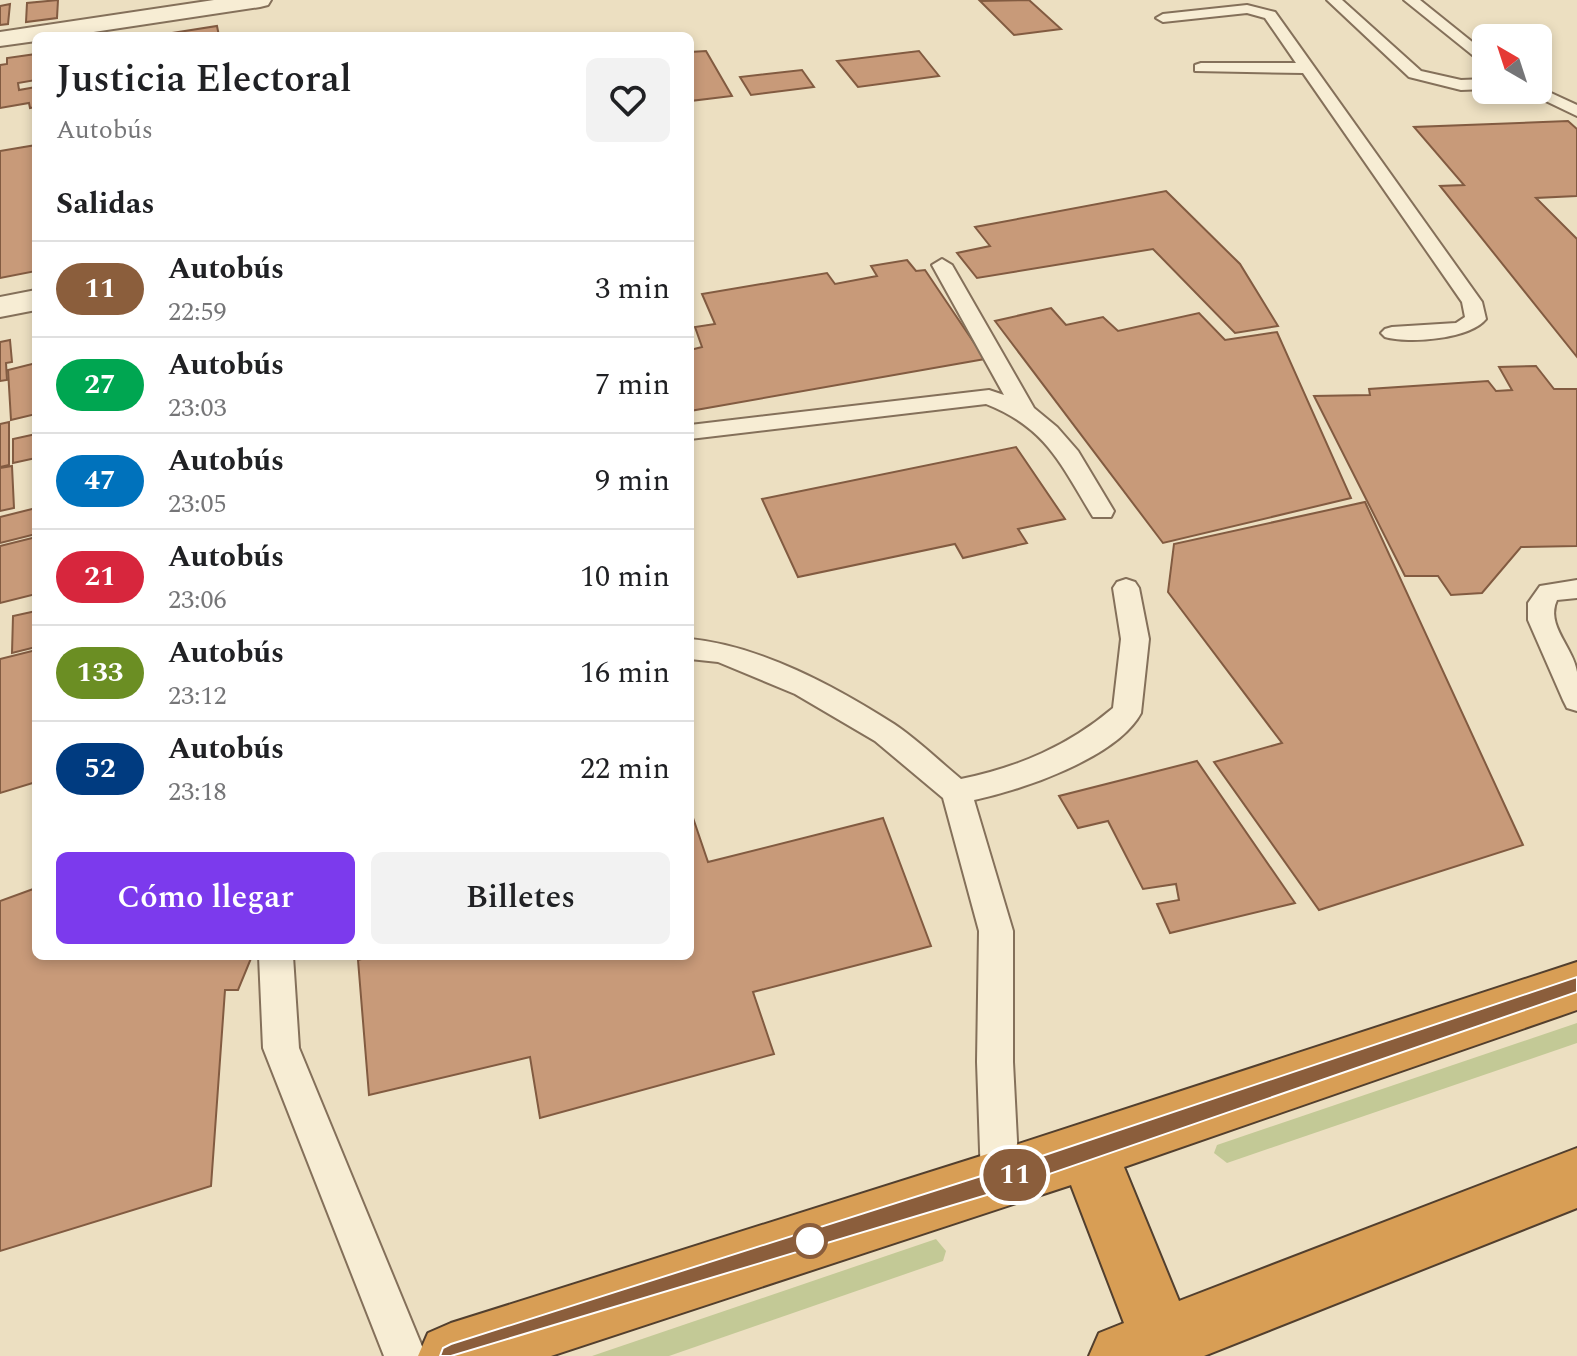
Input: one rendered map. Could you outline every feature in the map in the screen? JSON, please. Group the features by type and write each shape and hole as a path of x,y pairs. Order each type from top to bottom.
{"highway":[{"path":"451,1356 1000,1180 1577,986"},
{"path":"1088,1151 1142,1348 1577,1178"}],"street":[{"path":"47,32 260,0"},
{"path":"0,39 32,34"},
{"path":"0,307 32,301"}],"lane":[{"path":"1334,0 1415,74 1461,85 1472,85"},
{"path":"1411,0 1472,50"},
{"path":"1163,18 1247,9 1270,15 1472,302 1476,319 1461,329 1392,333"},
{"path":"1201,68 1305,68"},
{"path":"1552,100 1577,111"},
{"path":"942,265 1025,413"},
{"path":"694,432 989,397 1025,413 1055,439 1080,471 1102,511"},
{"path":"956,792 1007,782 1057,761 1096,741 1127,713 1135,639 1126,588"},
{"path":"1577,589 1549,592 1541,603 1541,620 1577,700"},
{"path":"694,649 722,652 805,687 885,733 956,792 996,931 995,1062 1000,1180"},
{"path":"276,960 281,1048 405,1356"}],"green space":[{"path":"1577,1023 1577,1043 1227,1163 1214,1153 1217,1145"},
{"path":"936,1239 946,1251 943,1261 669,1356 592,1356"}],"building":[{"path":"58,0 57,18 26,22 27,3"},
{"path":"1029,0 1061,29 1014,35 980,1"},
{"path":"10,4 8,24 0,25 0,6"},
{"path":"217,26 218,32 179,32"},
{"path":"706,51 732,96 694,101 694,52"},
{"path":"919,51 939,76 858,87 837,61"},
{"path":"32,55 32,81 18,83 19,90 32,88 32,108 29,103 0,108 0,65 7,64 7,58"},
{"path":"802,70 814,87 751,95 740,77"},
{"path":"1568,121 1577,129 1577,196 1536,198 1577,239 1577,357 1440,186 1464,185 1414,127"},
{"path":"32,146 32,272 0,278 0,151"},
{"path":"1166,191 1240,264 1278,326 1235,333 1153,249 977,278 957,253 990,246 975,227"},
{"path":"907,260 916,271 925,270 985,359 694,410 694,349 702,347 695,327 715,324 702,294 827,273 835,284 877,276 871,266"},
{"path":"1051,308 1066,325 1103,317 1118,331 1199,313 1225,340 1277,332 1351,498 1163,543 995,321"},
{"path":"10,340 12,362 6,363 7,380 0,381 0,342"},
{"path":"32,364 32,415 11,420 8,370"},
{"path":"1536,366 1554,389 1577,389 1577,546 1521,547 1482,593 1451,595 1438,576 1405,576 1314,396 1370,395 1369,389 1488,381 1496,391 1512,390 1499,367"},
{"path":"9,422 9,465 0,467 0,424"},
{"path":"32,435 32,459 13,463 13,439"},
{"path":"1016,447 1065,519 1018,529 1027,543 963,558 955,544 798,577 762,499"},
{"path":"12,466 14,508 0,511 0,468"},
{"path":"1365,502 1523,845 1319,910 1214,762 1282,743 1168,592 1174,544"},
{"path":"32,509 32,535 0,543 0,517"},
{"path":"32,538 32,595 0,603 0,546"},
{"path":"32,612 32,648 12,653 13,616"},
{"path":"32,651 32,783 0,793 0,659"},
{"path":"1197,761 1295,903 1170,933 1157,904 1179,900 1176,884 1143,889 1108,821 1078,828 1059,796"},
{"path":"883,818 931,946 753,992 774,1054 540,1118 530,1057 369,1095 358,960 694,960 694,821 708,862"},
{"path":"32,889 32,960 250,960 238,990 225,990 211,1186 0,1251 0,901"}],"bus line":[{"name":"11","path":"451,1356 1000,1180 1577,986"}]}
